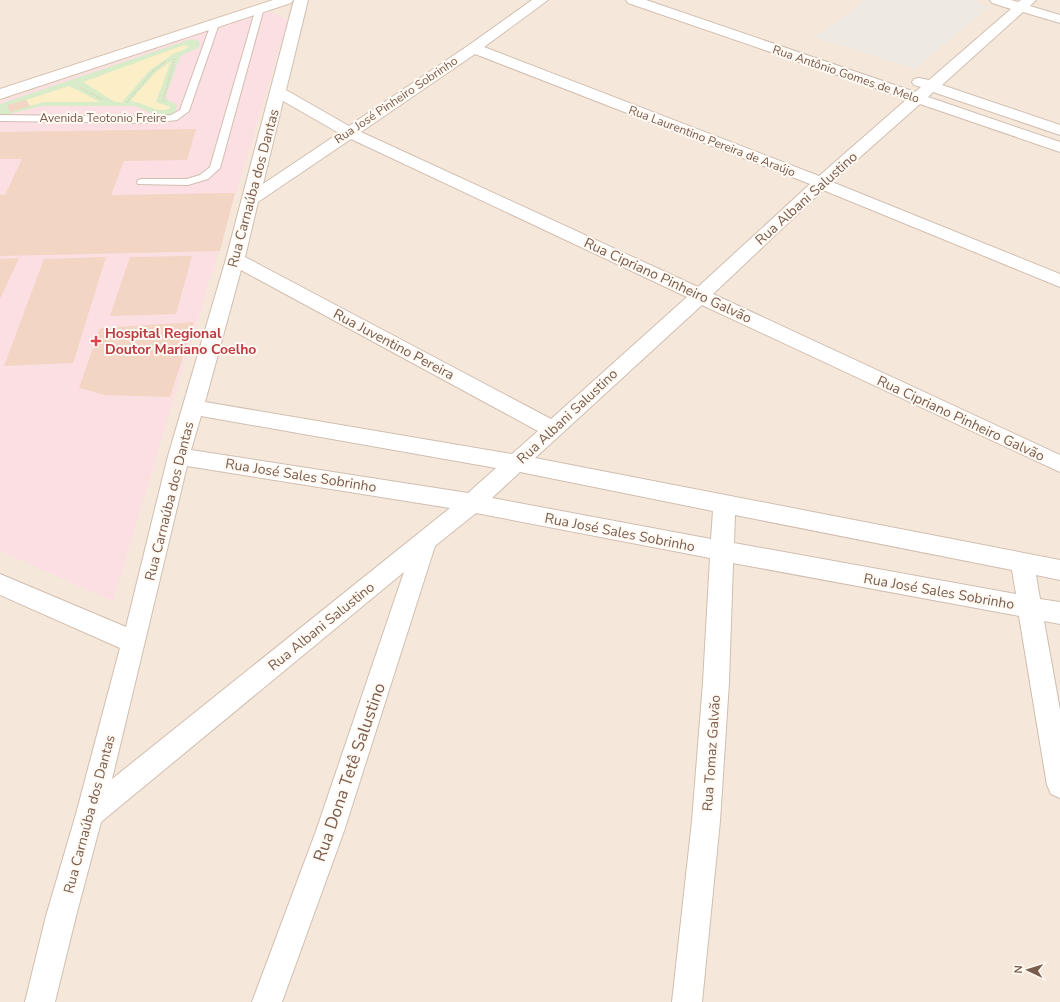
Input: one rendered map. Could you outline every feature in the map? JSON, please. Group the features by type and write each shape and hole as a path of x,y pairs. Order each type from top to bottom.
{"street":[{"path":"0,82 196,21 259,4 286,0"},
{"name":"Rua Carnaúba dos Dantas","path":"40,1002 61,916 90,814 134,642 179,456 235,259 301,0"},
{"name":"Rua José Pinheiro Sobrinho","path":"250,198 474,48 541,0"},
{"name":"Rua Antônio Gomes de Melo","path":"633,0 775,49 1055,129"},
{"path":"675,0 730,19"},
{"path":"997,0 1028,2 1060,7"},
{"path":"1028,2 1060,19"},
{"name":"Rua Albani Salustino","path":"90,814 472,503 701,295 821,183 923,92 1028,2"},
{"path":"0,94 214,24 259,4"},
{"path":"689,19 701,9"},
{"path":"775,49 787,38"},
{"name":"Rua Laurentino Pereira de Araújo","path":"474,48 821,183 1060,281"},
{"name":"Rua Antônio Gomes de Melo","path":"907,78 923,92 1041,141 1060,147"},
{"name":"Rua Cipriano Pinheiro Galvão","path":"278,92 349,132 701,295 1060,464"},
{"path":"1041,141 1055,129"},
{"name":"Rua Juventino Pereira","path":"235,259 552,429"},
{"path":"192,407 516,463 1060,570"},
{"name":"Rua José Sales Sobrinho","path":"179,456 472,503 722,551 1060,613"},
{"name":"Rua Tomaz Galvão","path":"687,1002 706,814 716,682 724,504"},
{"name":"Rua Dona Tetê Salustino","path":"267,1002 330,831 426,540"},
{"path":"1022,562 1060,785"},
{"path":"0,584 134,642"}],"lane":[{"path":"142,182 188,182 204,177 215,168 259,4"},
{"name":"Avenida Teotonio Freire","path":"0,118 151,120 174,118 184,111 214,24"}],"path":[{"path":"132,104 125,104 152,72 176,55 162,100 168,103"},
{"path":"78,86 104,100"}],"shaded area":[{"path":"0,0 1060,0 1060,1002 0,1002"},
{"path":"863,0 972,0 989,7 915,69 815,37 853,11"},
{"name":"Hospital Regional Doutor Mariano Coelho","path":"272,12 288,20 113,601 0,551 0,101 262,13"}],"green space":[{"path":"195,39 199,41 200,44 198,48 180,56 165,98 177,105 175,113 164,116 155,115 136,106 42,106 0,116 0,104 188,40"}],"sand":[{"path":"184,45 190,47 173,54 149,71 122,102 115,102 83,82"},
{"path":"171,61 156,102 170,107 169,109 155,109 141,103 130,101 156,72"},
{"path":"69,86 100,102 43,102 30,106 26,100"}],"building":[{"path":"26,100 30,106 10,112 7,105"},
{"path":"196,129 187,160 124,161 111,195 235,193 220,251 0,256 0,195 5,195 22,159 0,159 0,132"},
{"path":"192,256 176,314 110,316 130,257"},
{"path":"106,257 73,363 4,366 44,259"},
{"path":"19,258 0,299 0,259"},
{"path":"194,322 170,397 105,395 79,388 100,328"}],"place":[{"name":"Hospital Regional Doutor Mariano Coelho","path":"96,341"}]}
